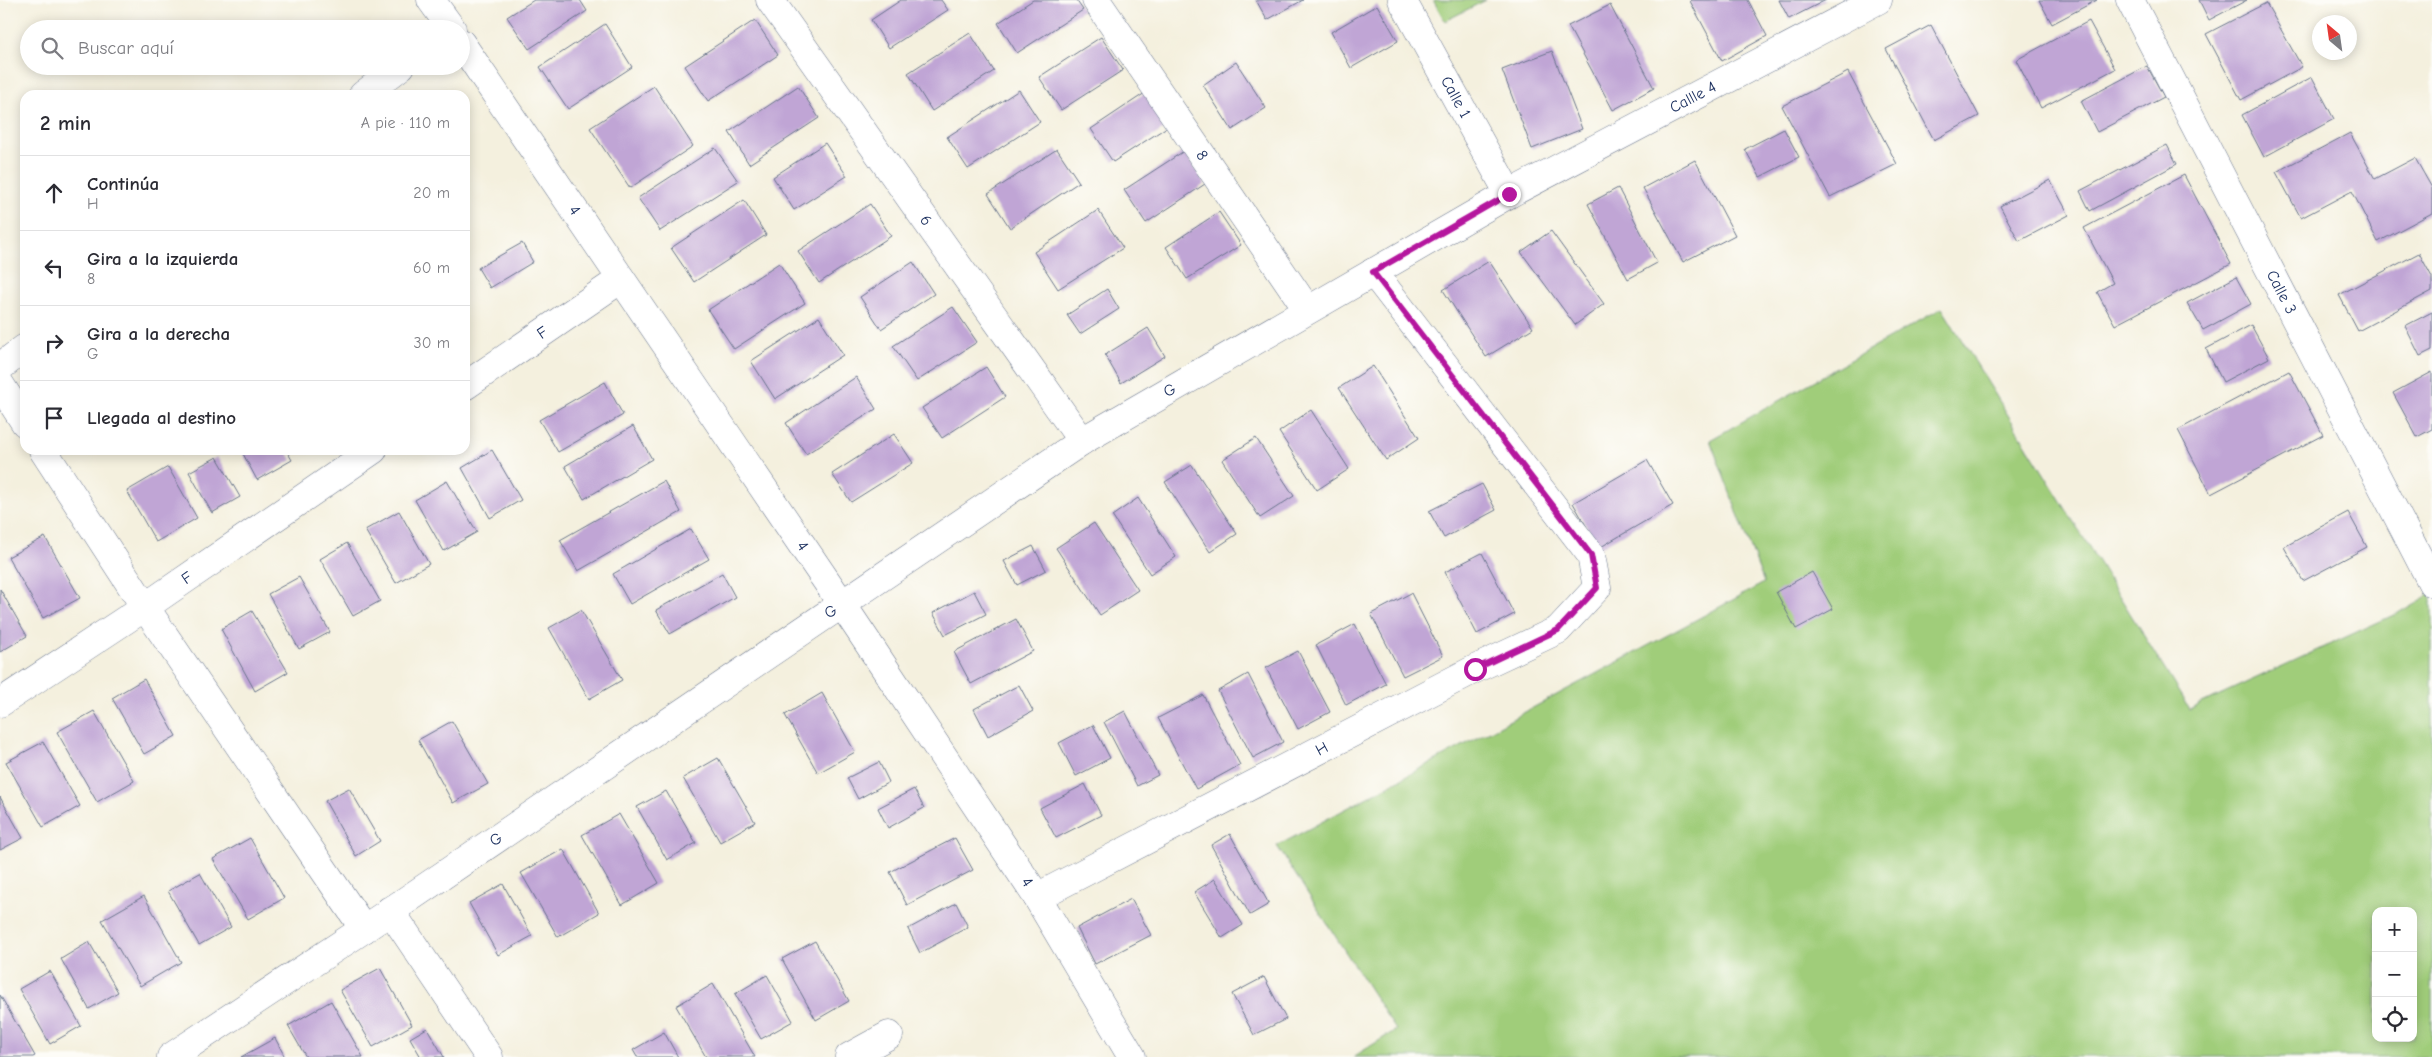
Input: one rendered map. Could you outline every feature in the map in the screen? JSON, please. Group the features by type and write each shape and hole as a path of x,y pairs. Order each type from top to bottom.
{"street":[{"name":"4","path":"431,0 445,20"},
{"name":"6","path":"770,0 1082,441"},
{"name":"8","path":"1096,0 1307,309"},
{"name":"Calle 1","path":"1402,0 1509,194"},
{"name":"Callle 4","path":"1509,194 1878,0"},
{"name":"Calle 3","path":"2130,0 2432,583"},
{"name":"4","path":"470,56 842,604 1037,897 1132,1057"},
{"path":"370,90 389,75"},
{"name":"G","path":"171,1057 364,929 1082,441 1307,309 1509,194"},
{"name":"H","path":"1037,897 1475,669 1558,630 1597,588 1591,555 1373,272"},
{"name":"F","path":"470,383 621,279"},
{"path":"0,367 20,352"},
{"path":"0,384 20,415"},
{"path":"46,455 145,608 364,929"},
{"name":"F","path":"0,703 145,608 366,455"},
{"path":"390,910 489,1057"},
{"path":"849,1057 889,1035"}],"green space":[{"path":"1433,0 1486,0 1445,21"},
{"path":"1942,308 2189,709 2398,613 2432,593 2432,1057 1353,1057 1396,1030 1277,846 1764,583 1710,440"}],"building":[{"path":"534,0 580,0 587,11 529,49 507,17"},
{"path":"901,0 941,0 948,10 889,48 871,20"},
{"path":"1033,0 1076,0 1083,10 1017,53 998,23"},
{"path":"1256,0 1303,0 1267,20"},
{"path":"1748,0 1767,36 1722,61 1690,1"},
{"path":"1779,0 1826,0 1789,19"},
{"path":"2039,0 2097,0 2052,24"},
{"path":"2199,0 2247,0 2209,20"},
{"path":"2266,3 2302,67 2241,100 2206,34"},
{"path":"1377,5 1398,41 1351,68 1331,32"},
{"path":"1610,5 1654,88 1613,110 1568,26"},
{"path":"755,20 778,55 708,101 685,66"},
{"path":"2089,21 2115,69 2041,108 2016,60"},
{"path":"605,24 632,67 568,109 540,67"},
{"path":"1931,25 1979,116 1934,140 1886,49"},
{"path":"970,33 994,71 932,111 908,73"},
{"path":"1101,37 1123,70 1061,110 1039,77"},
{"path":"1552,51 1582,129 1532,149 1502,70"},
{"path":"1236,62 1266,108 1232,130 1203,85"},
{"path":"2147,66 2164,97 2097,132 2081,101"},
{"path":"1848,72 1897,164 1830,197 1782,106"},
{"path":"2312,77 2334,119 2264,157 2242,115"},
{"path":"654,86 693,146 630,188 590,128"},
{"path":"798,86 819,118 749,164 729,132"},
{"path":"1019,90 1040,122 968,169 947,137"},
{"path":"1145,93 1167,127 1113,162 1091,129"},
{"path":"1784,129 1799,157 1760,177 1745,149"},
{"path":"2350,133 2375,179 2415,158 2432,188 2432,213 2378,242 2352,191 2301,218 2276,172"},
{"path":"825,143 847,176 794,210 773,177"},
{"path":"2167,145 2177,164 2090,211 2080,191"},
{"path":"715,148 738,181 660,231 638,198"},
{"path":"1057,149 1079,182 1010,228 988,194"},
{"path":"1184,151 1205,184 1146,223 1124,190"},
{"path":"1695,160 1735,235 1683,262 1643,188"},
{"path":"2184,175 2231,264 2115,325 2097,292 2113,283 2084,228"},
{"path":"2050,180 2069,215 2019,241 2000,206"},
{"path":"1618,188 1657,263 1628,279 1588,204"},
{"path":"744,200 766,235 694,282 671,248"},
{"path":"870,204 891,236 819,283 798,251"},
{"path":"1098,210 1123,248 1058,289 1034,252"},
{"path":"1219,212 1241,245 1187,279 1166,247"},
{"path":"1551,231 1604,304 1575,325 1521,252"},
{"path":"522,243 533,262 490,288 478,268"},
{"path":"2419,253 2432,277 2432,291 2358,331 2339,295"},
{"path":"1489,261 1533,328 1486,357 1443,290"},
{"path":"913,262 934,294 881,329 860,297"},
{"path":"779,263 805,303 734,349 708,310"},
{"path":"2236,277 2251,304 2203,330 2187,303"},
{"path":"1107,289 1119,309 1080,334 1067,315"},
{"path":"953,307 977,342 917,381 893,346"},
{"path":"2432,312 2432,350 2420,356 2405,326"},
{"path":"819,317 843,355 775,399 751,361"},
{"path":"2251,325 2269,358 2223,382 2206,349"},
{"path":"1148,328 1165,356 1121,383 1105,355"},
{"path":"1373,366 1419,438 1386,460 1339,388"},
{"path":"986,367 1005,397 942,438 922,408"},
{"path":"2289,371 2323,435 2211,494 2178,430"},
{"path":"2432,372 2432,429 2417,437 2393,393"},
{"path":"856,377 876,409 806,454 786,423"},
{"path":"605,382 623,415 558,452 539,420"},
{"path":"1311,410 1349,469 1317,490 1279,432"},
{"path":"633,426 652,459 584,499 565,466"},
{"path":"894,434 913,463 851,502 832,474"},
{"path":"1256,438 1294,496 1260,518 1222,460"},
{"path":"492,450 521,500 490,518 462,468"},
{"path":"244,455 289,455 292,460 257,480"},
{"path":"217,457 240,497 212,513 189,472"},
{"path":"1647,460 1673,505 1599,548 1573,503"},
{"path":"1192,465 1237,534 1210,552 1165,482"},
{"path":"168,467 197,518 156,542 127,491"},
{"path":"447,481 477,532 444,551 415,500"},
{"path":"664,481 681,512 578,571 560,540"},
{"path":"1482,484 1496,510 1444,538 1429,511"},
{"path":"1138,498 1176,557 1150,574 1112,516"},
{"path":"399,511 429,564 396,583 365,530"},
{"path":"2348,512 2367,547 2303,581 2284,547"},
{"path":"1094,523 1138,590 1100,615 1056,548"},
{"path":"691,529 709,559 630,604 613,574"},
{"path":"45,537 80,598 43,618 8,557"},
{"path":"347,543 380,601 353,616 320,559"},
{"path":"1033,546 1046,570 1017,585 1004,561"},
{"path":"1482,553 1514,614 1477,634 1445,572"},
{"path":"1812,572 1833,609 1796,629 1776,592"},
{"path":"722,573 735,597 670,634 656,610"},
{"path":"299,577 330,632 299,649 268,594"},
{"path":"0,589 27,636 0,652"},
{"path":"974,591 986,614 945,635 933,613"},
{"path":"1411,593 1443,656 1403,676 1371,614"},
{"path":"581,610 622,680 589,699 549,628"},
{"path":"252,611 288,672 255,691 221,629"},
{"path":"1016,619 1033,651 971,684 954,652"},
{"path":"1355,624 1386,684 1346,705 1316,645"},
{"path":"1298,651 1330,712 1298,729 1266,668"},
{"path":"1248,674 1283,742 1253,758 1218,691"},
{"path":"144,679 176,736 144,754 112,698"},
{"path":"1019,685 1033,711 988,736 974,709"},
{"path":"822,693 855,752 818,773 785,715"},
{"path":"1203,695 1240,765 1196,789 1158,718"},
{"path":"94,711 134,781 97,802 57,732"},
{"path":"1125,711 1158,775 1137,786 1104,722"},
{"path":"452,721 488,784 453,803 418,740"},
{"path":"1093,725 1110,758 1076,776 1059,743"},
{"path":"43,742 80,806 43,827 6,762"},
{"path":"718,758 755,822 720,842 683,778"},
{"path":"879,762 889,782 858,799 847,778"},
{"path":"1085,784 1101,815 1056,838 1040,808"},
{"path":"349,788 380,841 356,856 325,801"},
{"path":"914,789 924,808 888,828 878,808"},
{"path":"666,791 696,843 667,860 637,807"},
{"path":"0,797 23,838 0,850"},
{"path":"619,814 659,883 622,905 582,835"},
{"path":"1230,834 1269,904 1250,915 1211,845"},
{"path":"250,838 284,898 248,919 213,859"},
{"path":"955,838 973,870 907,905 890,872"},
{"path":"563,849 599,913 558,937 521,873"},
{"path":"200,873 231,927 199,945 168,891"},
{"path":"1215,879 1243,925 1222,938 1194,892"},
{"path":"503,884 532,936 498,955 469,903"},
{"path":"144,896 181,962 140,986 102,920"},
{"path":"1131,899 1151,935 1095,964 1077,928"},
{"path":"956,903 968,927 920,953 908,929"},
{"path":"815,941 849,1001 816,1020 782,959"},
{"path":"89,942 118,992 89,1009 61,959"},
{"path":"380,968 412,1025 373,1047 340,990"},
{"path":"50,971 81,1026 50,1044 19,989"},
{"path":"767,975 793,1021 761,1039 735,994"},
{"path":"1264,977 1286,1019 1254,1035 1232,994"},
{"path":"713,984 755,1057 706,1057 676,1006"},
{"path":"0,995 35,1056 0,1057"},
{"path":"331,1001 363,1057 306,1057 288,1026"},
{"path":"427,1028 444,1057 421,1057 410,1038"},
{"path":"664,1032 678,1057 637,1057 633,1050"},
{"path":"275,1038 285,1057 241,1057"}],"route":[{"path":"1475,669 1558,630 1597,588 1591,555 1373,272 1509,194"}]}
